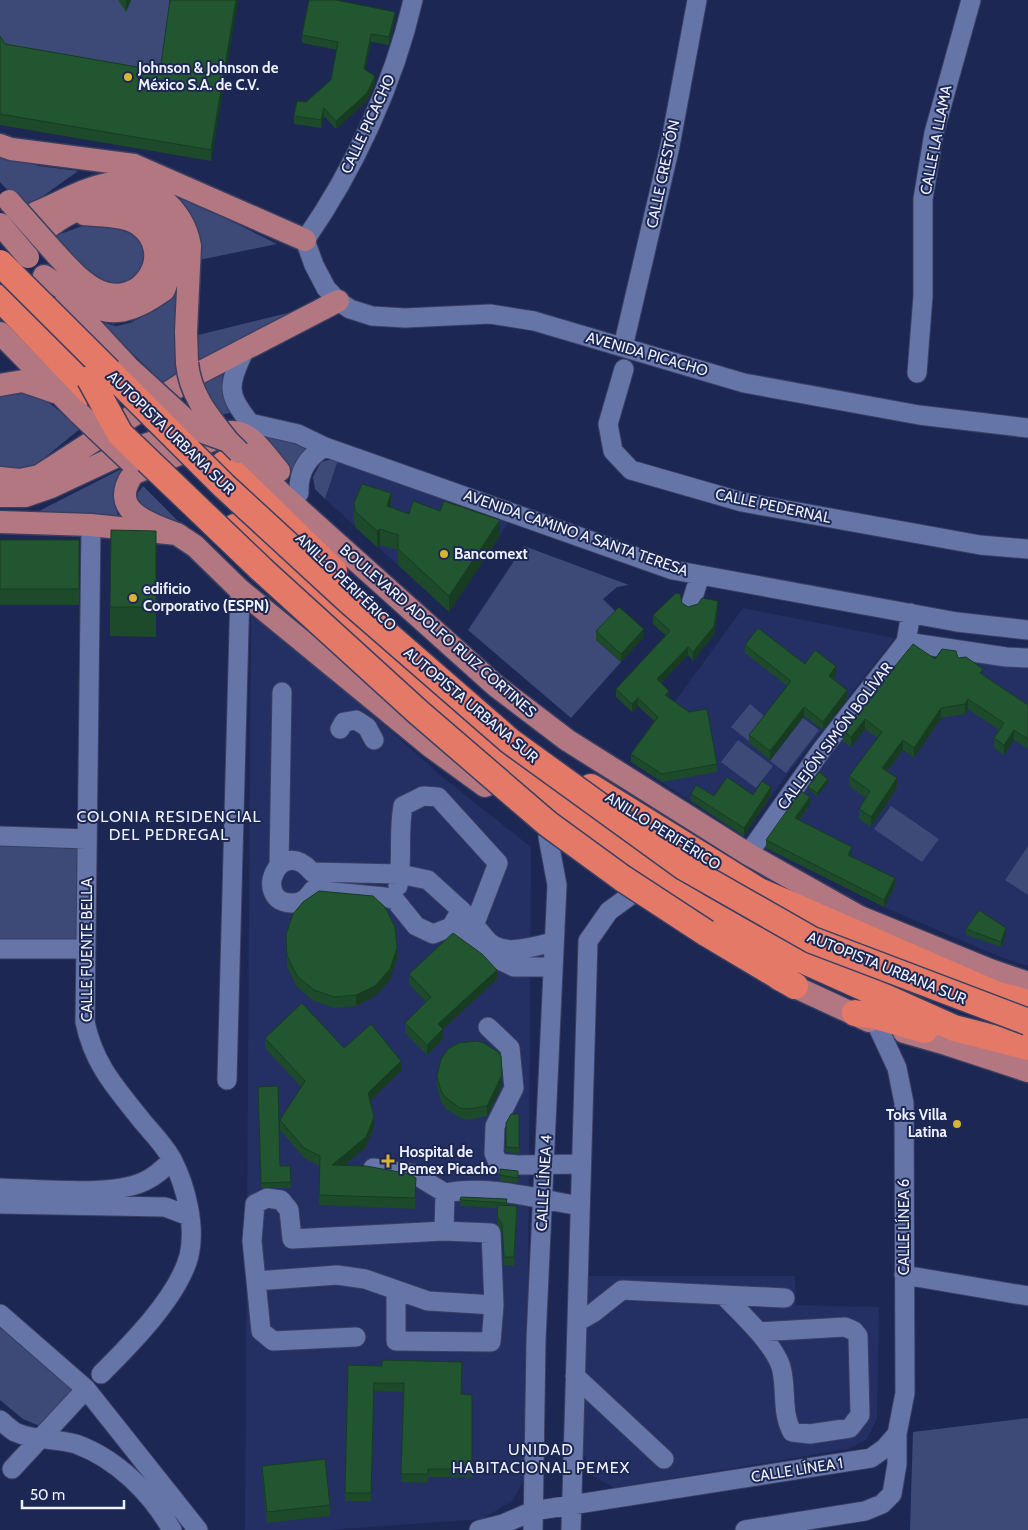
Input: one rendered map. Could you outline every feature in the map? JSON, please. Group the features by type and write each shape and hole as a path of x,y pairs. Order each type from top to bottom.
{"highway":[{"name":"ANILLO PERIFÉRICO","path":"0,250 37,280 128,372 230,452 407,640 484,710 551,762 759,891 996,994 1028,1003"},
{"name":"AUTOPISTA URBANA SUR","path":"0,264 224,486 349,601 510,742 684,867 812,940 1028,1022"},
{"name":"ANILLO PERIFÉRICO","path":"1,295 89,397 489,756 697,906 752,938 954,1028 1028,1047"},
{"name":"AUTOPISTA URBANA SUR","path":"89,397 268,543 512,760 712,903 832,962 944,1009 1028,1036"},
{"path":"89,397 120,434 262,570 411,706 548,824 622,878 706,933 794,986"},
{"path":"996,994 1028,999"},
{"path":"866,1019 876,1016 1028,1060"}],"main road":[{"path":"0,145 11,149 134,166 305,240"},
{"path":"0,250 35,213 81,178 101,170 134,166"},
{"name":"BOULEVARD ADOLFO RUIZ CORTINES","path":"35,213 107,184 128,184 149,191 165,200 178,214 188,234 190,246 186,332 187,363 191,386 230,452 496,686 567,740 748,854 860,917 990,970 1028,983"},
{"path":"5,195 83,282 101,292 118,294 133,291 145,284 153,272 154,247 149,236 140,226 130,220 73,212"},
{"path":"0,224 28,257 37,280 106,312 124,311 138,306 164,290 172,256 163,224 155,214 141,206 120,200 95,204 73,212 37,236 0,274"},
{"path":"0,478 20,480 39,476 177,387 338,301"},
{"path":"0,333 57,392"},
{"path":"0,385 23,381 57,392 89,397 170,499 485,786"},
{"path":"0,496 25,496 51,487 128,451 181,432 227,423 250,424"},
{"path":"617,770 557,723 299,493 247,436 240,432 232,432 133,474 127,482 125,492 126,505 134,515 149,524 177,534 195,546 240,590 430,746 485,786 548,837 631,895 760,972 866,1019 1028,1072"},
{"path":"2,522 81,483 95,466"},
{"path":"2,522 91,525 177,534"}],"street":[{"name":"CALLE PICACHO","path":"305,240 332,199 389,84 404,42 413,0"},
{"name":"CALLE CRESTÓN","path":"623,347 670,146 697,0"},
{"name":"CALLE LA LLAMA","path":"917,373 923,296 923,199 934,133 971,0"},
{"name":"AVENIDA PICACHO","path":"305,240 314,265 326,288 338,301 350,309 372,316 405,318 490,314 534,321 744,383 919,415 1028,428"},
{"path":"244,352 232,379 232,392 236,404 250,424"},
{"name":"CALLE PEDERNAL","path":"624,369 608,424 608,433 613,451 631,470 742,502 980,545 1028,549"},
{"name":"AVENIDA CAMINO A SANTA TERESA","path":"250,424 298,434 325,447 673,570 911,613 1020,629"},
{"path":"299,493 300,477 306,463 325,447"},
{"name":"CALLE FUENTE BELLA","path":"91,525 85,1022 90,1046 111,1083 172,1160 182,1186 192,1240 188,1258 175,1286 160,1309 136,1338 101,1374"},
{"path":"691,604 700,575"},
{"path":"227,1080 240,590"},
{"name":"CALLEJÓN SIMÓN BOLÍVAR","path":"748,854 823,748 906,642 911,613"},
{"path":"1006,657 1020,629"},
{"path":"906,642 1006,657 1028,658"},
{"path":"279,866 282,692"},
{"path":"340,729 344,722 356,720 367,727 374,740"},
{"path":"395,900 400,874 400,826 404,806 423,796 438,797 498,862 475,923"},
{"path":"0,836 86,839"},
{"name":"CALLE LÍNEA 4","path":"533,1530 536,1340 557,885 548,837"},
{"path":"461,910 451,927 432,934 416,926 395,900 385,897 313,890 307,898 299,903 289,904 280,900 274,893 271,883 273,874 279,866 287,861 297,861 306,864 312,872 400,874 428,880 461,910 475,923 486,947"},
{"path":"571,1530 588,940 608,911 631,895"},
{"path":"451,927 486,947 514,967 553,967"},
{"path":"486,947 514,950 554,942"},
{"path":"0,949 86,949"},
{"name":"CALLE LÍNEA 6","path":"866,1019 897,1068 904,1103 905,1393 897,1434"},
{"path":"488,1027 510,1048 514,1088 495,1126 494,1153 498,1163 518,1165 581,1164"},
{"path":"0,1204 59,1198 128,1187 145,1181 160,1172 172,1160"},
{"path":"373,1168 414,1174 444,1193 462,1190 510,1194 580,1206"},
{"path":"0,1188 59,1198 165,1207 189,1216"},
{"path":"444,1193 444,1231"},
{"path":"356,1337 273,1341 261,1331 252,1241 255,1204 266,1198 280,1200 289,1210 292,1239 444,1231 491,1234 494,1305 491,1342 396,1341 396,1290"},
{"path":"256,1282 337,1275 365,1279 428,1301 494,1305"},
{"path":"904,1275 1028,1296"},
{"path":"577,1322 593,1313 622,1290 785,1298"},
{"path":"723,1295 759,1332 781,1366 787,1423 792,1432 810,1434 850,1428 860,1415 858,1336 854,1331 845,1327 759,1332"},
{"path":"0,1314 86,1389 198,1530"},
{"path":"575,1376 664,1459"},
{"path":"12,1469 86,1389"},
{"path":"0,1420 15,1432 41,1439 76,1444 134,1478 172,1530"},
{"path":"745,1530 865,1511 882,1504 892,1494 898,1464 897,1434"},
{"name":"CALLE LÍNEA 1","path":"479,1530 503,1524 533,1511 871,1458 885,1448 897,1434"}],"shaded area":[{"path":"0,0 172,0 160,82 0,47"},
{"path":"0,154 39,166 78,171 25,209 0,182"},
{"path":"167,189 277,244 199,260"},
{"path":"93,222 139,231 150,261 131,286 100,284 52,237"},
{"path":"179,274 178,374 162,382 100,322 116,326 130,323 157,309 169,297"},
{"path":"308,308 196,365 194,336"},
{"path":"224,368 224,391 234,412 216,416 200,381"},
{"path":"0,390 34,391 81,428 31,469 0,471"},
{"path":"267,434 309,449 296,460 291,476 264,438"},
{"path":"332,459 338,460 325,499 315,489 313,477 321,462"},
{"path":"338,460 509,521 500,536 420,585 325,499"},
{"path":"127,466 117,484 115,495 118,516 39,511"},
{"path":"143,486 181,524 148,515 137,501 138,493"},
{"path":"524,546 629,585 617,587 603,599 619,615 596,640 621,662 571,718 468,630"},
{"name":"Hospital de Pemex Picacho","path":"251,605 440,775 531,847 527,1474 513,1500 483,1519 328,1530 245,1530"},
{"path":"743,608 895,638 786,776 743,836 631,762"},
{"path":"916,647 1028,663 1028,966 998,956 884,907 764,846 798,796"},
{"path":"750,704 768,719 750,742 731,727"},
{"path":"803,718 819,730 786,773 770,761"},
{"path":"738,740 773,766 756,788 721,762"},
{"path":"891,806 939,839 922,862 874,829"},
{"path":"0,841 82,844 82,944 0,943"},
{"path":"1028,846 1028,895 1005,880"},
{"path":"583,1276 795,1276 796,1305 879,1307 877,1419 866,1440 848,1449 615,1488 593,1476 578,1441"},
{"path":"0,1318 82,1384 42,1427 23,1419 0,1400"},
{"path":"1028,1418 1028,1530 910,1530 913,1432"}],"building":[{"path":"170,0 236,0 211,150 0,114 0,36 5,44 160,71"},
{"path":"309,0 336,0 395,12 389,37 371,34 364,69 375,76 367,93 336,121 324,108 321,120 294,116 297,101 306,102 331,80 338,42 302,35"},
{"name":"Bancomext","path":"362,484 391,493 387,506 409,514 413,501 440,511 444,501 500,520 449,596 398,549 398,535 380,529 377,531 355,511 354,503"},
{"name":"edificio Corporativo (ESPN)","path":"111,530 156,531 156,607 110,607"},
{"path":"0,540 79,540 79,589 0,589"},
{"path":"676,593 680,594 682,603 688,607 698,604 702,598 718,601 714,626 693,652 688,647 657,679 669,691 665,695 689,712 707,709 717,764 662,774 631,754 658,717 638,698 632,704 616,689 670,631 653,615"},
{"path":"619,607 644,629 621,654 596,631"},
{"path":"758,628 805,664 815,650 836,666 829,676 847,690 823,722 804,707 770,751 749,735 791,681 745,645"},
{"path":"913,644 935,659 942,649 956,651 958,658 966,657 983,669 980,673 1028,705 1028,739 1014,730 1004,745 994,738 1004,723 968,699 965,704 941,708 914,748 903,740 882,768 897,778 871,817 859,809 870,791 849,776 882,732 865,719 851,737 843,730"},
{"path":"819,772 828,779 817,793 808,787"},
{"path":"727,777 753,795 762,781 771,787 744,828 691,794 696,785 714,796"},
{"path":"801,791 810,797 795,818 852,847 848,855 895,878 884,900 766,840"},
{"path":"319,891 373,896 385,907 395,927 397,948 390,969 375,986 356,995 334,997 314,990 297,976 287,956 286,935 293,914 303,902"},
{"path":"979,910 1006,928 1001,942 966,929"},
{"path":"453,933 482,954 497,970 438,1024 443,1029 427,1045 405,1023 431,997 409,974"},
{"path":"302,1003 344,1048 371,1024 401,1061 368,1093 374,1117 366,1137 332,1165 366,1166 410,1174 416,1178 415,1198 319,1195 320,1156 304,1148 280,1120 305,1081 265,1038"},
{"path":"476,1041 484,1043 498,1052 501,1056 502,1075 487,1106 468,1109 460,1108 446,1098 441,1091 437,1076 441,1059 448,1049 459,1043"},
{"path":"278,1086 280,1166 290,1166 291,1182 261,1183 258,1087"},
{"path":"511,1114 519,1114 519,1148 506,1147 506,1123"},
{"path":"500,1169 518,1171 518,1178 500,1175"},
{"path":"461,1197 507,1199 506,1203 460,1200"},
{"path":"498,1205 517,1206 514,1257 504,1257 502,1224 497,1216"},
{"path":"382,1360 462,1362 461,1394 472,1395 472,1469 428,1469 428,1474 401,1474 404,1383 374,1383 371,1493 345,1493 348,1365 382,1366"},
{"path":"325,1459 330,1505 267,1512 262,1466"}],"place":[{"name":"Johnson & Johnson de México S.A. de C.V.","path":"128,77"},
{"name":"Bancomext","path":"444,554"},
{"name":"edificio Corporativo (ESPN)","path":"133,598"},
{"name":"Toks Villa Latina","path":"957,1124"},
{"name":"Hospital de Pemex Picacho","path":"388,1161"}],"district":[{"name":"COLONIA RESIDENCIAL DEL PEDREGAL","path":"169,825"},
{"name":"UNIDAD HABITACIONAL PEMEX","path":"541,1458"}]}
